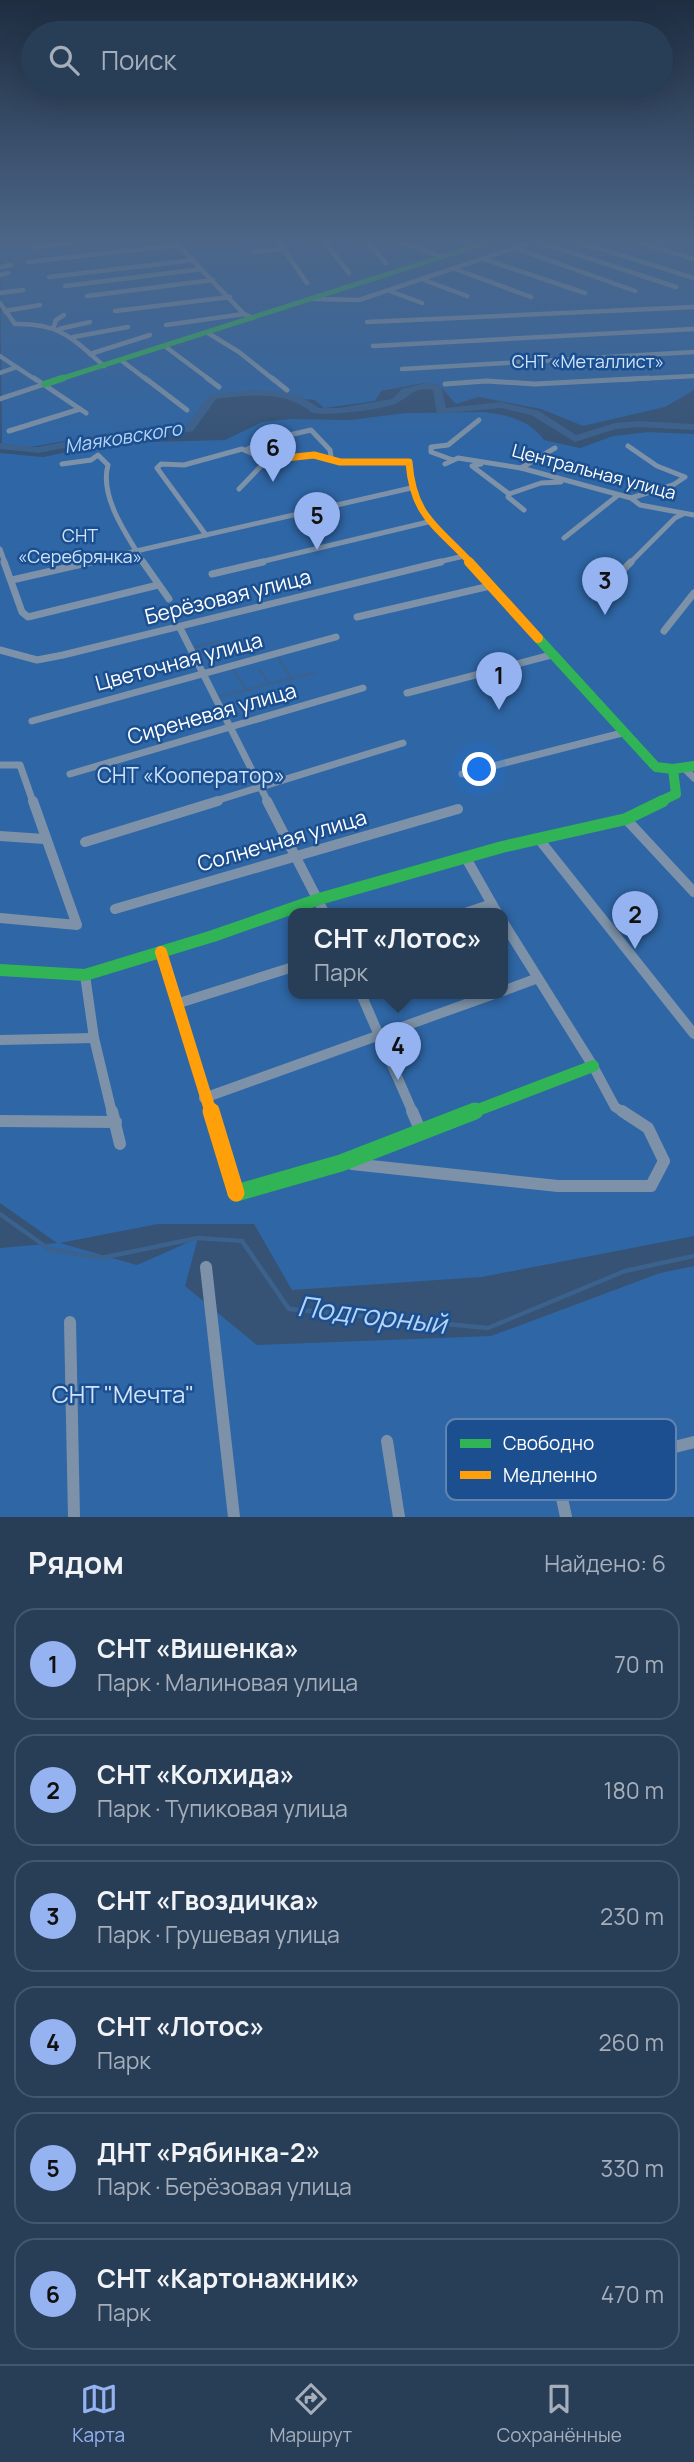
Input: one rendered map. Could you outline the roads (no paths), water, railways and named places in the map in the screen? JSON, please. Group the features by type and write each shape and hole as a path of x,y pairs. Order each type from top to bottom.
{"street":[{"path":"18,309 5,311 15,324 41,322 56,328 74,337 104,366"},
{"path":"115,311 133,309"},
{"path":"241,309 248,316"},
{"path":"166,325 248,316 276,309"},
{"path":"367,322 655,309"},
{"path":"56,328 56,320 64,315"},
{"path":"0,399 208,333 248,316"},
{"path":"56,328 90,322"},
{"path":"74,337 128,327"},
{"path":"373,346 694,328"},
{"path":"208,333 239,352 287,390"},
{"path":"90,354 150,335"},
{"path":"166,347 219,387"},
{"path":"402,369 694,352"},
{"path":"0,356 83,411 9,432"},
{"path":"122,361 187,410"},
{"path":"0,373 17,367"},
{"path":"444,384 486,381 535,384 694,376"},
{"path":"453,460 431,452 431,447 448,445 479,420"},
{"path":"206,535 157,468 161,464 184,465 231,451 246,450 263,441 311,430 330,450 331,457"},
{"path":"628,446 657,466 685,477 673,485 631,498"},
{"path":"521,468 555,448"},
{"path":"246,450 267,460 331,457 340,462 409,462 411,488 428,522 464,556 622,733 656,766 684,768 694,778"},
{"path":"62,464 91,460 98,455 108,465 105,480 120,520 169,599"},
{"name":"Центральная улица","path":"453,460 458,458 482,464 521,468 564,482 631,498 640,505 694,515"},
{"path":"239,489 267,460"},
{"path":"445,464 453,460"},
{"path":"482,464 472,466 509,494 508,497 524,510"},
{"path":"509,494 541,483 564,482"},
{"path":"12,580 411,488"},
{"path":"564,538 617,496"},
{"path":"615,578 675,518 683,514"},
{"path":"212,574 428,522"},
{"path":"0,549 22,612 28,617 158,585"},
{"name":"Берёзовая улица","path":"0,650 37,660 180,628 464,556"},
{"path":"357,617 490,586"},
{"path":"664,631 694,593"},
{"path":"180,628 298,855 323,908"},
{"name":"Цветочная улица","path":"32,721 336,637"},
{"path":"407,693 551,655"},
{"name":"Сиреневая улица","path":"70,774 363,688"},
{"path":"462,774 622,733"},
{"path":"85,842 403,743"},
{"path":"0,765 20,765 44,839 77,925 0,918"},
{"path":"292,908 538,838 626,819 676,794 684,768"},
{"name":"Солнечная улица","path":"115,909 458,809"},
{"path":"626,819 694,892"},
{"path":"0,836 44,839"},
{"path":"538,838 694,1034"},
{"path":"466,858 494,908"},
{"path":"480,908 492,904"},
{"path":"0,970 85,975 288,909"},
{"path":"341,1163 558,1186 651,1186 664,1161 648,1128 615,1107 593,1066 508,930"},
{"path":"161,952 234,1194 341,1163 593,1066"},
{"path":"176,1004 288,969"},
{"path":"85,975 94,1038 120,1144"},
{"path":"508,989 538,978"},
{"path":"363,999 421,1132"},
{"path":"204,1098 480,999"},
{"path":"0,1040 94,1038"},
{"path":"0,1121 116,1122"},
{"path":"206,1267 234,1517"},
{"path":"70,1322 74,1517"},
{"path":"387,1441 399,1517"},
{"path":"676,1447 694,1442"}],"waterway":[{"name":"Маяковского","path":"0,446 38,450 102,437 189,429 213,397 225,395 283,395 308,403 316,411 340,411 395,401 405,391 426,386 438,388 441,412 501,405 535,413 575,439 615,426 638,424 694,427"},
{"path":"192,648 220,641"},
{"path":"277,655 291,678"},
{"path":"232,667 246,690"},
{"path":"260,670 269,684"},
{"path":"291,678 316,672"},
{"path":"269,684 291,678"},
{"path":"246,690 269,684"},
{"path":"218,697 246,690"},
{"name":"Подгорный","path":"0,1214 49,1249 101,1258 198,1238 242,1241 289,1309 488,1328 625,1271 694,1256"}],"place":[{"name":"СНТ «Картонажник»","path":"273,482"},
{"name":"ДНТ «Рябинка-2»","path":"317,550"},
{"name":"СНТ «Гвоздичка»","path":"605,615"},
{"name":"СНТ «Вишенка»","path":"499,710"},
{"name":"СНТ «Колхида»","path":"635,949"},
{"name":"СНТ «Лотос»","path":"398,1080"}],"park label":[{"name":"СНТ «Металлист»","path":"588,362"},
{"name":"СНТ «Серебрянка»","path":"80,546"},
{"name":"СНТ «Кооператор»","path":"191,776"},
{"name":"СНТ \"Мечта\"","path":"123,1395"}]}
